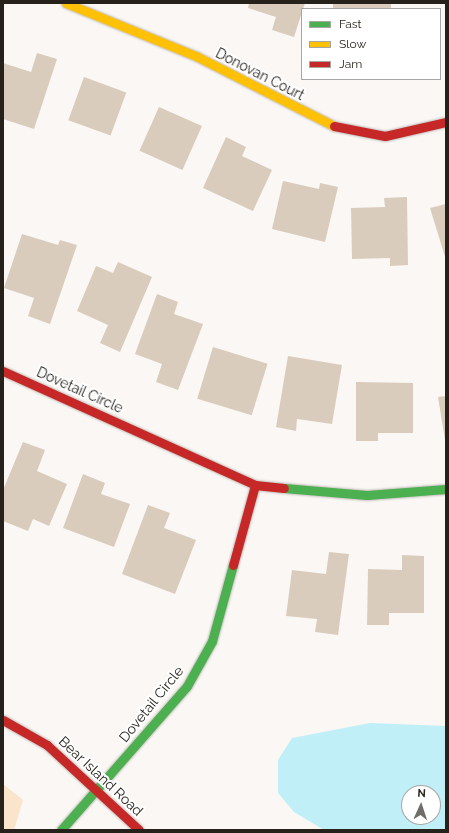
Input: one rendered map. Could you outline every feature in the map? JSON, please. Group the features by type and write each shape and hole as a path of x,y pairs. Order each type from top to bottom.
{"street":[{"name":"Donovan Court","path":"66,3 196,56 337,128 385,136 446,122"},
{"name":"Dovetail Circle","path":"3,371 255,485 367,495 446,489"},
{"name":"Dovetail Circle","path":"61,830 187,686 212,641 255,485"},
{"name":"Bear Island Road","path":"3,720 47,745 98,789 139,830"}],"shaded area":[{"path":"3,784 23,800 14,830 3,830"}],"water":[{"path":"370,723 446,726 446,830 324,830 294,812 278,793 278,760 292,738"}],"building":[{"path":"249,3 305,3 303,8 301,8 301,15 294,37 272,30 276,17 248,8"},
{"path":"333,3 391,3 391,8 333,8"},
{"path":"37,53 57,59 34,129 3,119 3,63 31,72"},
{"path":"84,77 126,92 111,136 68,120"},
{"path":"159,107 202,126 182,170 139,151"},
{"path":"226,137 246,147 242,156 272,170 253,211 203,188"},
{"path":"283,181 319,189 320,183 338,187 325,242 272,229"},
{"path":"407,197 408,265 390,266 390,258 352,259 351,208 385,207 384,198"},
{"path":"446,204 446,260 430,208"},
{"path":"22,234 58,245 60,240 77,245 50,324 28,316 34,298 4,288"},
{"path":"118,262 152,277 120,352 100,343 108,325 77,311 96,266 113,273"},
{"path":"157,294 178,302 174,314 203,324 178,390 156,382 162,364 135,354"},
{"path":"213,347 268,364 252,415 197,399"},
{"path":"288,356 342,365 332,424 297,419 296,431 276,427"},
{"path":"356,382 413,383 413,433 378,433 378,441 356,441"},
{"path":"446,396 446,440 445,440 438,397"},
{"path":"23,442 45,450 37,471 67,484 49,526 33,519 28,531 3,521 3,490"},
{"path":"83,474 105,483 101,494 130,504 114,547 63,528"},
{"path":"148,505 170,513 164,528 196,540 175,594 122,574"},
{"path":"329,552 349,554 338,635 315,632 317,619 286,616 292,570 326,574"},
{"path":"402,555 424,556 424,613 389,613 389,625 367,625 368,569 402,570"}],"traffic: fast":[{"path":"284,488 367,495 446,489"},
{"path":"61,830 187,686 212,641 233,565"}],"traffic: slow":[{"path":"66,3 196,56 334,126"}],"traffic: jam":[{"path":"334,126 385,136 446,122"},
{"path":"3,371 255,485 284,488"},
{"path":"233,565 255,485"},
{"path":"3,720 47,745 139,830"}]}
